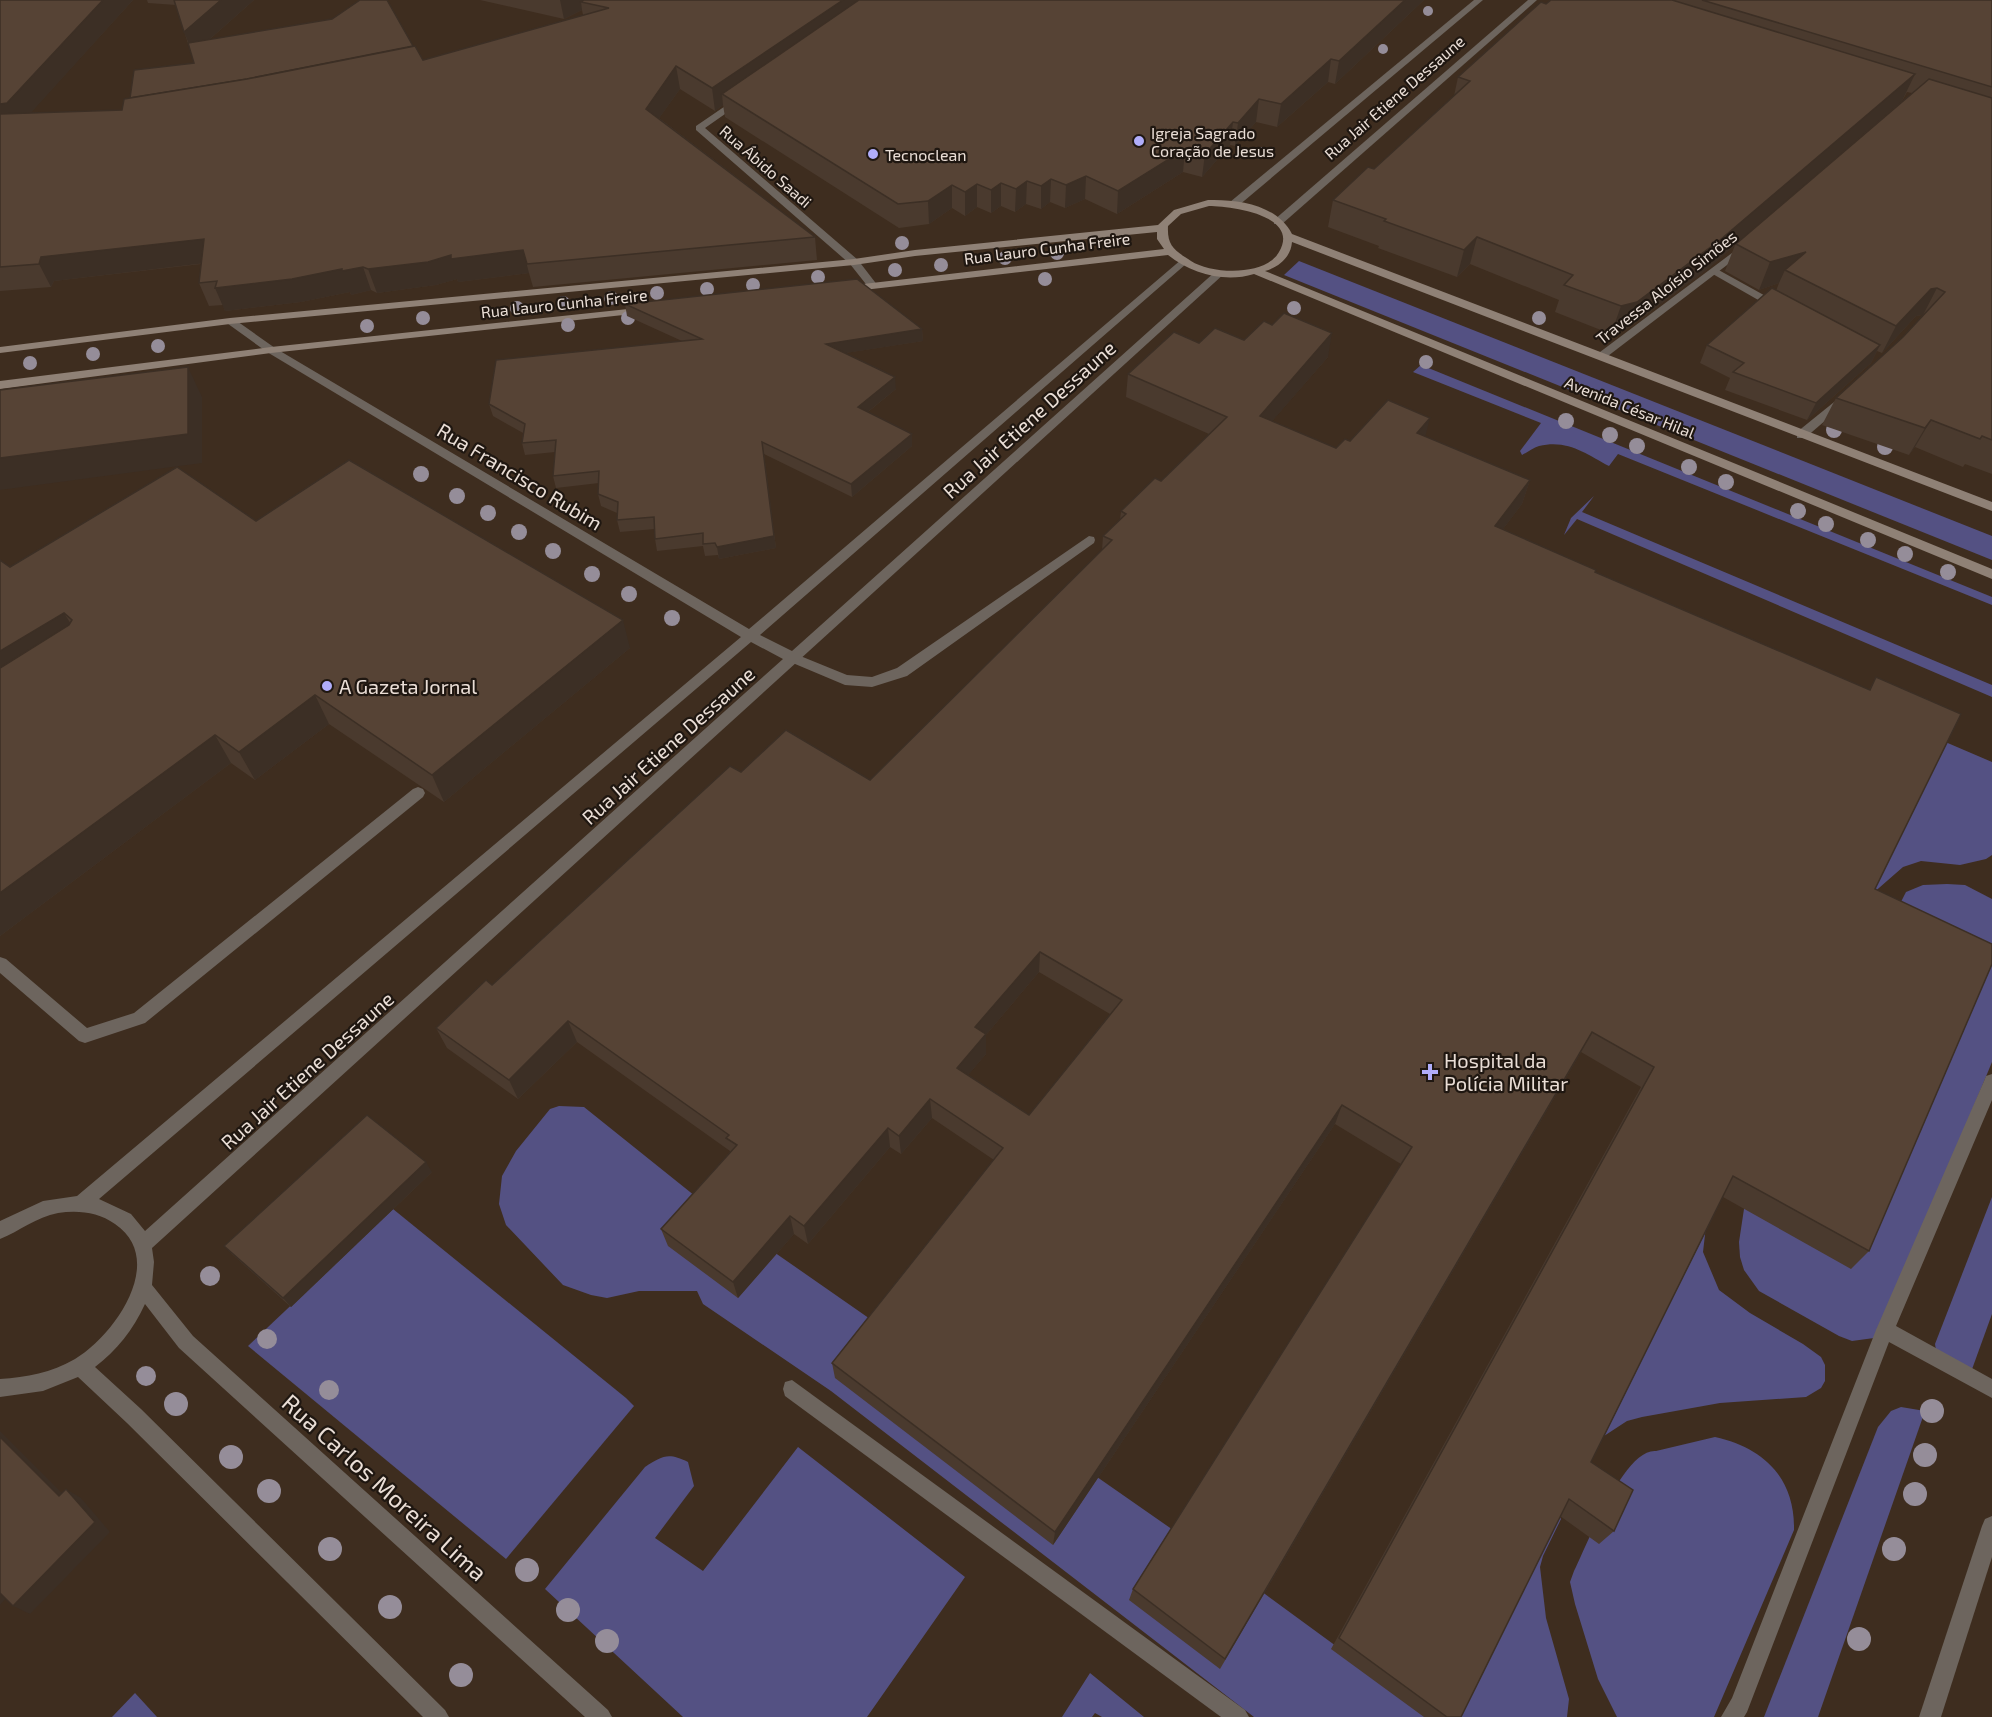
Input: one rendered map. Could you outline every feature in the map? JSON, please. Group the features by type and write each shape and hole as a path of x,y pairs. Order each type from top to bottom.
{"street":[{"name":"Rua Jair Etiene Dessaune","path":"1234,204 1479,0"},
{"name":"Rua Jair Etiene Dessaune","path":"1278,222 1533,0"},
{"name":"Rua Ábido Saadi","path":"747,95 699,128 854,262 873,286"},
{"path":"1208,203 1234,204 1259,210 1278,222 1287,236 1284,254 1269,266 1256,271 1220,273 1200,270 1182,262 1168,252 1163,243 1163,228 1173,215 1185,208 1208,203"},
{"name":"Rua Lauro Cunha Freire","path":"0,350 230,321 854,262 915,253 1163,228"},
{"name":"Avenida César Hilal","path":"1287,236 1992,507"},
{"name":"Travessa Aloísio Simões","path":"1600,357 1715,272 1751,240"},
{"name":"Rua Lauro Cunha Freire","path":"831,291 1108,257 1168,252"},
{"name":"Rua Jair Etiene Dessaune","path":"80,1204 750,636 1182,262"},
{"name":"Avenida César Hilal","path":"1256,271 1992,574"},
{"path":"1715,272 1785,310"},
{"name":"Rua Jair Etiene Dessaune","path":"142,1245 1220,273"},
{"name":"Rua Lauro Cunha Freire","path":"0,385 271,351 658,309"},
{"name":"Rua Francisco Rubim","path":"230,321 271,351 750,636 793,658 845,680 872,682 902,672 1089,540"},
{"path":"1801,435 1850,392"},
{"path":"0,964 85,1036 133,1021 418,793"},
{"path":"1732,1717 1740,1705 1885,1330 1992,1081"},
{"path":"0,1231 37,1211 59,1205 97,1206 125,1220 136,1231 145,1257 143,1288 127,1322 113,1339 80,1366 40,1384 19,1388 0,1388"},
{"name":"Rua Carlos Moreira Lima","path":"143,1288 186,1342 601,1717"},
{"path":"1885,1330 1992,1389"},
{"path":"80,1366 134,1416 438,1717"},
{"path":"792,1389 1238,1717"},
{"path":"1930,1717 1992,1526"}],"shaded area":[{"path":"1299,261 1992,536 1992,560 1284,275"},
{"path":"1421,365 1992,597 1992,605 1618,454 1609,466 1576,449 1559,444 1539,446 1522,455 1520,451 1541,423 1413,372"},
{"path":"1594,496 1582,512 1992,685 1992,697 1577,519 1564,535 1571,518"},
{"path":"1943,741 1992,762 1992,855 1986,859 1960,865 1921,861 1903,867 1856,908"},
{"path":"1923,885 1965,885 1992,899 1992,1062 1885,1321 1874,1338 1852,1341 1759,1291 1744,1270 1740,1257 1739,1242 1744,1209 1906,892"},
{"path":"559,1106 584,1107 705,1204 1265,1594 1433,1717 1254,1717 831,1391 703,1304 697,1291 639,1291 607,1298 563,1285 506,1225 499,1204 502,1176 516,1151 550,1109"},
{"path":"1992,1197 1992,1314 1971,1372 1936,1350 1935,1344"},
{"path":"393,1209 634,1406 506,1559 248,1346"},
{"path":"1706,1226 1703,1252 1719,1290 1750,1313 1821,1357 1825,1365 1825,1381 1821,1388 1806,1397 1720,1403 1642,1417 1627,1421 1604,1436"},
{"path":"1901,1407 1925,1411 1818,1717 1764,1717 1878,1427 1891,1411"},
{"path":"1715,1437 1748,1449 1773,1468 1789,1495 1794,1530 1714,1717 1617,1717 1598,1679 1570,1582 1608,1500 1632,1465 1644,1454"},
{"path":"798,1447 965,1577 867,1717 683,1717 545,1589 645,1467 656,1460 670,1456 688,1462 694,1486 655,1538 703,1571"},
{"path":"1558,1513 1561,1519 1540,1567 1546,1618 1569,1699 1567,1717 1450,1717"},
{"path":"1090,1673 1144,1717 1102,1717 1095,1713 1092,1717 1062,1717"},
{"path":"135,1693 157,1717 112,1717"}],"building":[{"path":"0,0 103,0 7,103 0,104"},
{"path":"174,0 221,0 184,32"},
{"path":"360,0 387,0 413,46 247,79 130,98 134,70 194,63 188,43 332,19"},
{"path":"584,0 843,0 712,88 676,66 646,109 815,237 527,264 523,250 451,259 451,255 428,262 368,269 363,267 342,271 342,269 292,279 215,288 217,281 199,283 204,239 41,257 39,264 0,267 0,114 122,110 124,99 247,79 415,46 423,60 609,8 581,2"},
{"path":"859,0 1405,0 1339,61 1331,59 1281,104 1259,99 1238,123 1233,122 1205,154 1185,149 1118,191 1086,176 1066,185 1051,179 1041,186 1027,181 1016,189 1001,183 991,190 977,184 965,192 952,185 928,201 898,204 722,94"},
{"path":"1551,0 1672,0 1915,74 1720,240 1637,302 1621,306 1564,285 1573,275 1477,237 1464,250 1333,200 1368,167 1374,169 1470,81 1458,77 1541,2 1546,4"},
{"path":"1702,0 1992,0 1992,87"},
{"path":"1929,79 1992,98 1992,440 1982,436 1980,439 1931,420 1925,428 1836,398 1903,337 1945,292 1937,288 1931,289 1896,326 1785,270 1806,252 1770,262 1736,244"},
{"path":"857,279 922,329 826,344 895,377 858,407 912,434 851,484 762,442 774,536 717,547 715,543 703,544 703,533 655,539 654,517 617,520 618,502 598,494 599,471 553,476 556,440 522,443 525,424 489,404 496,360 702,339 625,304"},
{"path":"1772,288 1880,345 1816,403 1733,372 1744,363 1707,345"},
{"name":"Hospital da Polícia Militar","path":"1284,313 1332,333 1260,416 1336,448 1345,439 1350,441 1388,400 1430,418 1417,433 1530,480 1495,526 1596,570 1595,572 1870,690 1876,677 1961,714 1875,889 1992,944 1992,964 1869,1251 1733,1176 1591,1462 1633,1490 1614,1531 1569,1499 1461,1717 1447,1717 1339,1638 1654,1067 1592,1032 1225,1659 1133,1589 1412,1147 1342,1105 1055,1532 832,1363 1003,1148 930,1099 899,1136 888,1128 804,1226 790,1216 733,1282 661,1229 737,1145 726,1138 729,1135 568,1021 509,1080 436,1028 486,980 492,985 730,766 741,772 786,730 870,780 1112,540 1103,536 1126,514 1121,511 1155,478 1161,481 1227,417 1128,374 1174,332 1199,343 1215,328 1244,340 1264,321 1272,325","holes":["1040,952 1122,1000 1029,1115 957,1068 986,1034 975,1027"]},
{"path":"188,367 188,434 0,458 0,390"},
{"name":"A Gazeta Jornal","path":"349,460 623,620 432,775 315,695 239,752 215,735 0,893 0,668 69,625 72,620 64,613 0,651 0,560 10,567 177,467 256,521"},
{"path":"367,1115 426,1162 283,1298 224,1246"},
{"path":"0,1437 59,1496 66,1489 95,1522 13,1606 0,1593"}],"place":[{"name":"Igreja Sagrado Coração de Jesus","path":"1139,141"},
{"name":"Tecnoclean","path":"873,154"},
{"name":"A Gazeta Jornal","path":"327,686"},
{"name":"Hospital da Polícia Militar","path":"1430,1072"}]}
